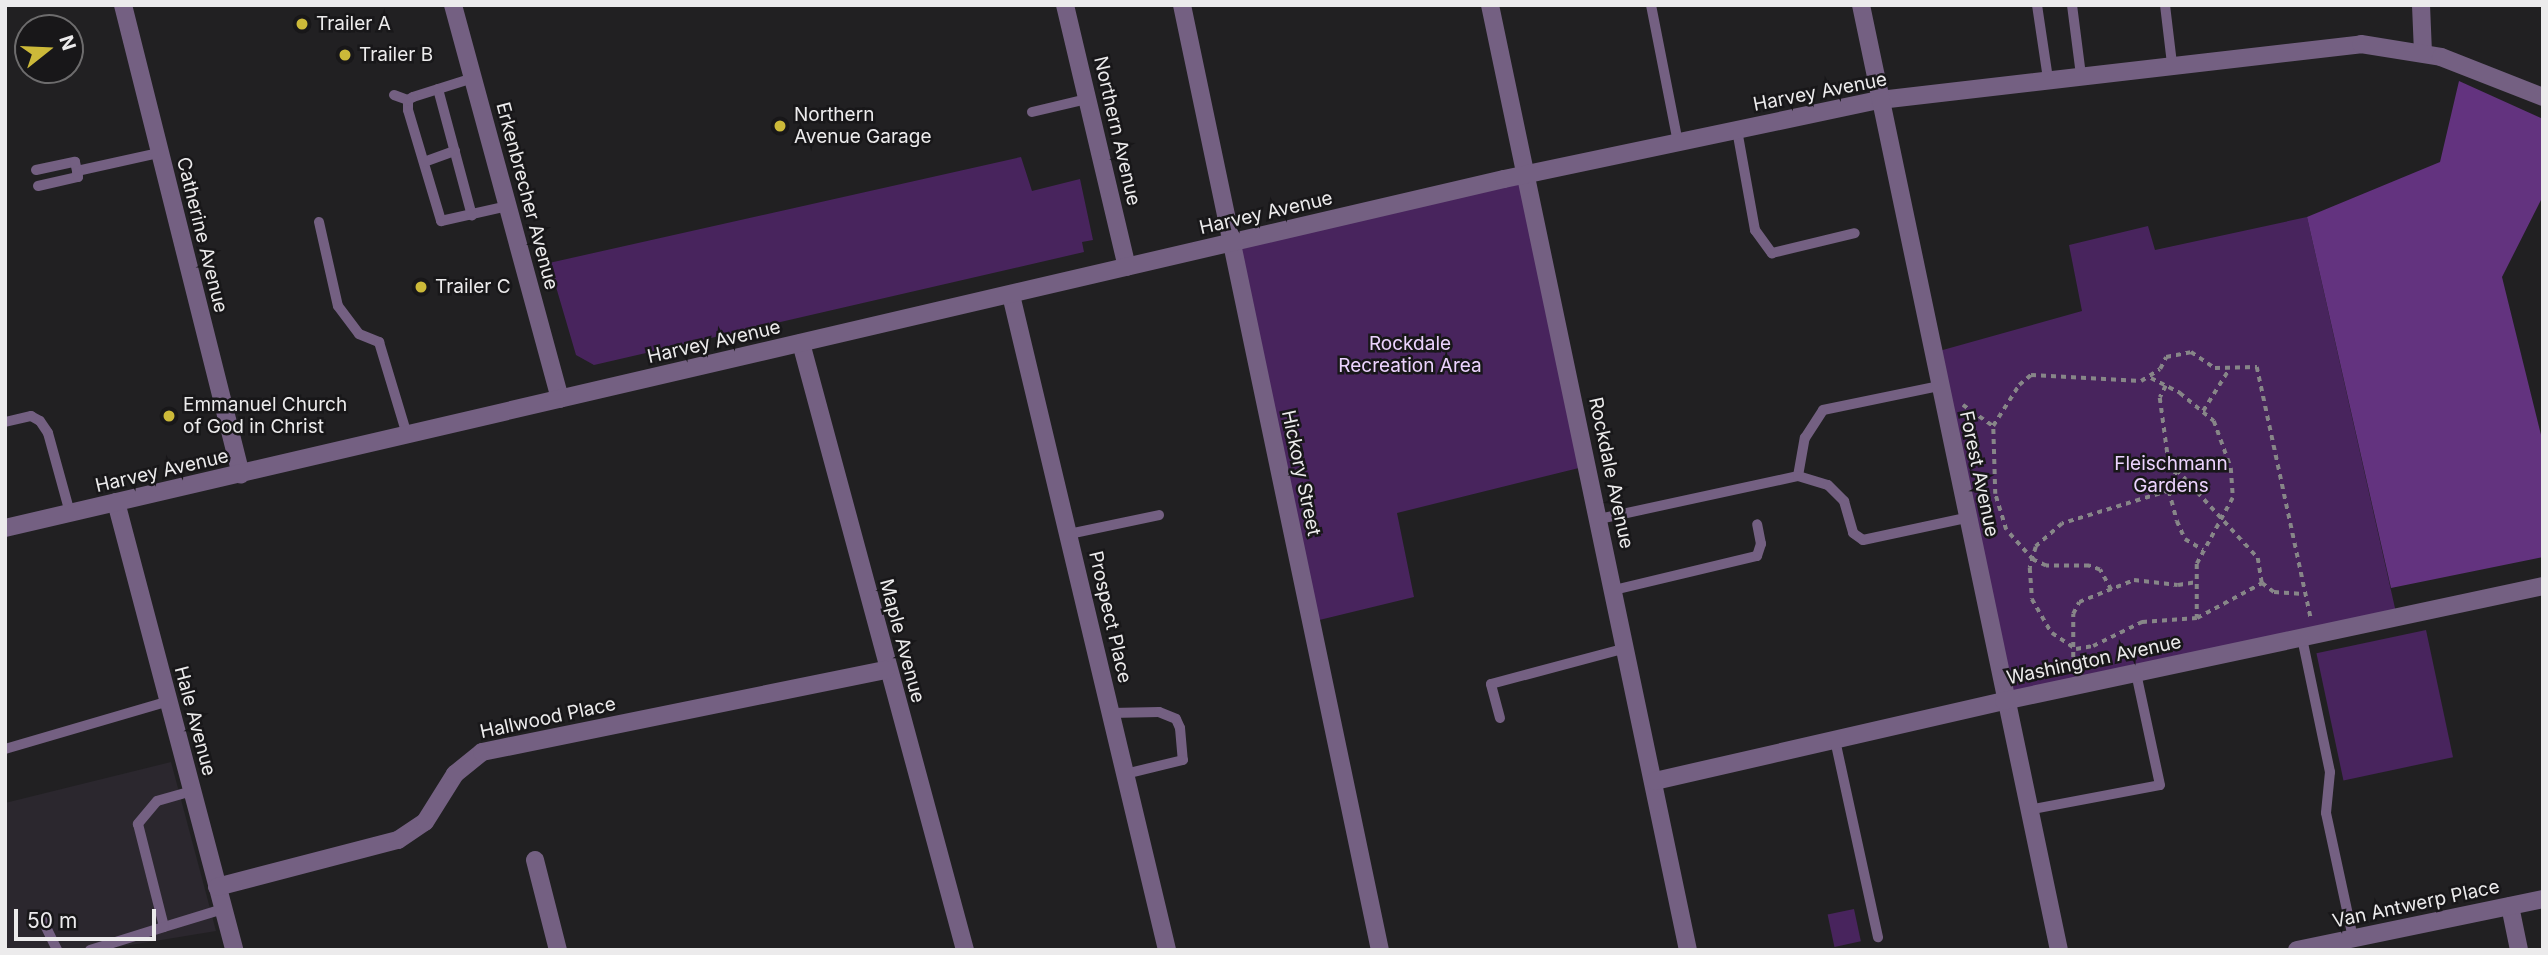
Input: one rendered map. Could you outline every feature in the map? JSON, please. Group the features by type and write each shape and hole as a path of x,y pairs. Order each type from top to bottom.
{"street":[{"name":"Catherine Avenue","path":"123,5 241,474"},
{"name":"Erkenbrecher Avenue","path":"453,5 560,399"},
{"name":"Northern Avenue","path":"1065,5 1127,267"},
{"name":"Hickory Street","path":"1182,5 1380,950"},
{"name":"Rockdale Avenue","path":"1490,5 1655,781 1688,950"},
{"name":"Forest Avenue","path":"1861,5 2004,701 2059,950"},
{"path":"2421,5 2423,53"},
{"name":"Harvey Avenue","path":"5,528 1525,174 1880,100 2326,45 2361,44 2423,53 2543,97"},
{"name":"Prospect Place","path":"1011,295 1167,950"},
{"name":"Maple Avenue","path":"801,343 886,670 965,950"},
{"name":"Hale Avenue","path":"116,502 234,950"},
{"name":"Washington Avenue","path":"1655,781 2004,701 2543,586"},
{"name":"Hallwood Place","path":"217,887 398,840 425,822 455,774 482,752 886,670"},
{"path":"535,860 558,950"},
{"name":"Van Antwerp Place","path":"2297,950 2543,899"},
{"path":"2510,906 2519,950"}],"lane":[{"path":"1651,5 1678,143"},
{"path":"2037,5 2048,79"},
{"path":"2072,5 2081,75"},
{"path":"2165,5 2172,64"},
{"path":"394,95 408,100 473,78"},
{"path":"438,89 472,216"},
{"path":"1032,111 1087,99"},
{"path":"408,100 441,221 508,206"},
{"path":"1737,130 1755,230 1772,253 1855,233"},
{"path":"424,162 455,151"},
{"path":"77,171 159,153"},
{"path":"36,170 75,162 78,177 38,186"},
{"path":"319,222 338,306 359,334 379,342 407,435"},
{"path":"1798,476 1805,438 1823,410 1940,392"},
{"path":"5,422 31,416 40,421 48,433 70,513"},
{"path":"1599,519 1798,476 1828,485 1844,502 1853,533 1863,540 1966,518"},
{"path":"1069,534 1159,515"},
{"path":"1614,590 1757,556 1761,544 1757,524"},
{"path":"2308,636 2330,772 2326,813 2353,938"},
{"path":"1500,718 1491,684 1626,648"},
{"path":"2028,810 2160,785 2136,673"},
{"path":"5,749 169,701"},
{"path":"1111,713 1159,712 1176,719 1180,727 1182,760 1125,774"},
{"path":"1835,740 1878,937"},
{"path":"164,926 138,824 158,801 192,791"},
{"path":"90,950 223,909"},
{"path":"43,920 57,950"}],"path":[{"path":"2151,378 2166,357 2177,352 2191,352 2229,370 2257,367 2306,594 2308,636"},
{"path":"2203,411 2229,370"},
{"path":"2111,590 2100,570 2089,566 2046,566 2033,559 2012,539 2002,518 1994,483 1993,426 2019,384 2031,375 2151,378 2214,421 2231,468 2233,498 2203,550 2197,582 2197,618"},
{"path":"2166,386 2160,398 2167,445 2177,470 2220,520 2258,558 2262,583 2274,592 2306,594"},
{"path":"1940,392 1993,426"},
{"path":"2177,470 2169,491 2185,539 2203,550"},
{"path":"2169,491 2062,524 2036,547 2032,600 2040,620 2062,642 2076,649 2093,646 2142,622 2197,618 2262,583"},
{"path":"2064,688 2076,649 2073,614 2079,602 2134,580 2178,585 2197,582"}],"shaded area":[{"path":"2459,81 2543,119 2543,196 2502,277 2543,443 2543,557 2391,588 2307,217 2440,162"},
{"path":"171,762 216,931 100,950 5,950 5,803"}],"green space":[{"path":"1021,157 1032,191 1080,179 1093,240 1082,242 1084,252 594,365 576,355 549,263"},
{"name":"Rockdale Recreation Area","path":"1525,174 1587,466 1397,513 1414,597 1311,622 1231,242"},
{"name":"Fleischmann Gardens","path":"2307,217 2397,617 2004,701 1932,353 2082,311 2069,245 2148,226 2155,250"},
{"path":"2426,630 2453,757 2343,780 2316,653"},
{"path":"1854,909 1861,941 1834,947 1828,915"}],"place":[{"name":"Trailer A","path":"302,24"},
{"name":"Trailer B","path":"345,55"},
{"name":"Northern Avenue Garage","path":"780,126"},
{"name":"Trailer C","path":"421,287"},
{"name":"Emmanuel Church of God in Christ","path":"169,416"}]}
